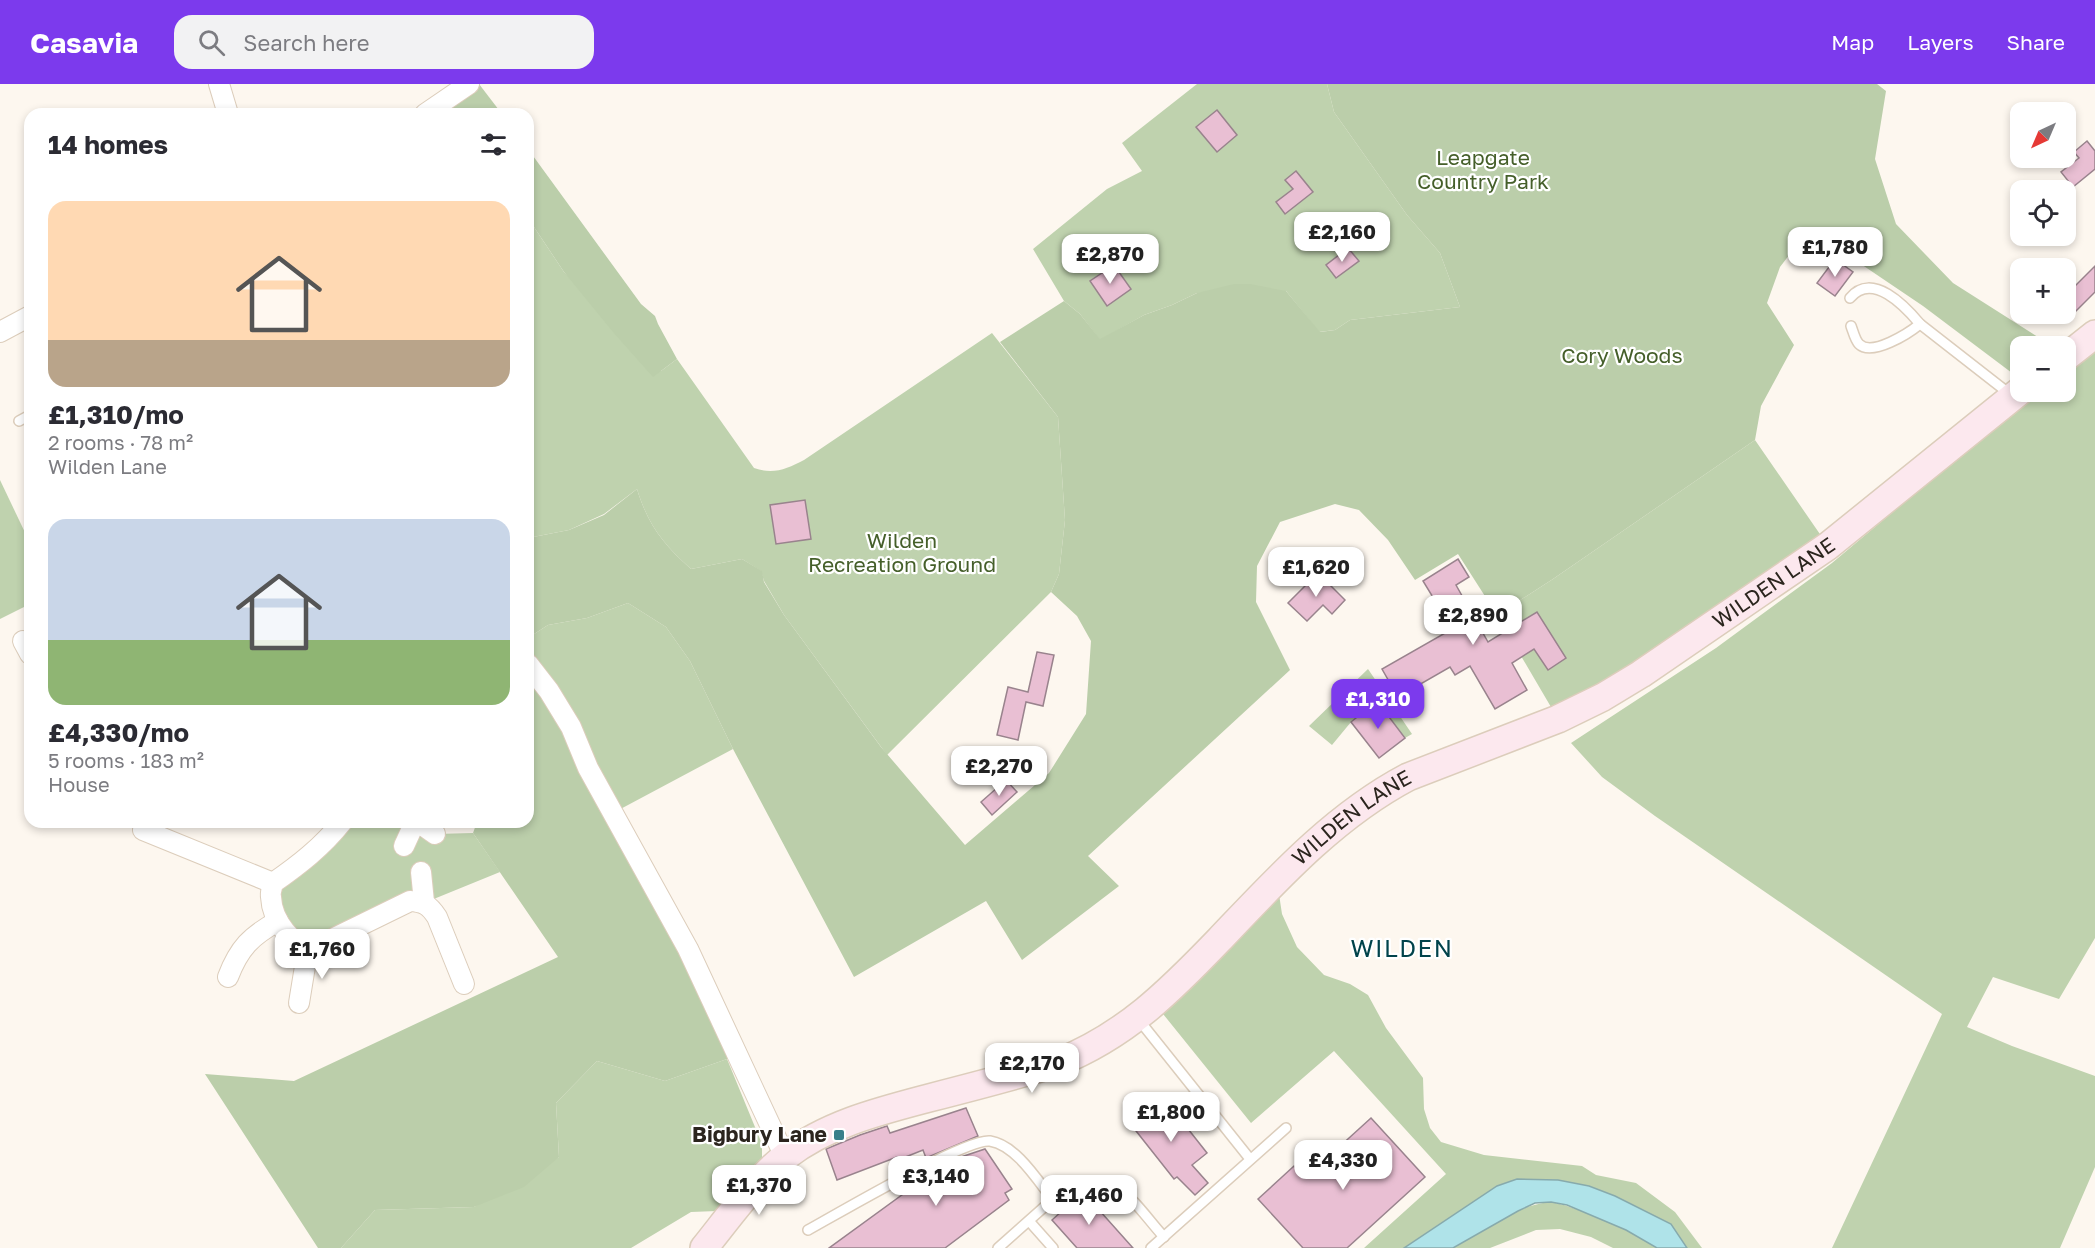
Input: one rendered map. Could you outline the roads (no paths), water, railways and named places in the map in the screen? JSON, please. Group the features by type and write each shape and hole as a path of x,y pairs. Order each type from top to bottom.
{"street":[{"path":"219,84 226,108"},
{"path":"434,108 469,84"},
{"path":"0,332 24,319"},
{"path":"2076,349 2095,334"},
{"name":"WILDEN LANE","path":"704,1248 753,1188 785,1156 814,1139 864,1117 1057,1063 1101,1042 1137,1018 1179,982 1323,836 1384,789 1433,766 1558,719 1603,697 1641,674 1828,546 2010,400"},
{"path":"534,672 571,727 588,768 688,949 785,1156"},
{"path":"337,828 321,847 273,883 270,896 278,921 294,941 308,948 316,947 410,901 424,902 437,917 464,984"},
{"path":"404,846 414,828"},
{"path":"426,828 435,834"},
{"path":"143,830 273,883"},
{"path":"421,872 424,902"},
{"path":"228,977 237,956 247,942 278,921"},
{"path":"299,1003 308,948"}],"lane":[{"path":"1850,298 1865,287 1893,297 1907,308 1920,324 2010,389"},
{"path":"1851,326 1859,344 1866,348 1874,348 1908,335 1920,324"},
{"path":"19,421 24,418"},
{"path":"1137,1018 1250,1159"},
{"path":"1151,1248 1286,1128"},
{"path":"808,1230 937,1161 979,1142 1005,1146 1025,1164 1053,1200"},
{"path":"998,1248 1070,1184 1085,1180 1103,1181 1120,1188 1164,1237"},
{"path":"1029,1221 1053,1248"}],"water":[{"path":"1517,1179 1558,1180 1589,1186 1615,1196 1671,1224 1687,1248 1657,1248 1626,1230 1567,1205 1551,1202 1535,1203 1453,1248 1404,1248 1497,1186"}],"place":[{"name":"Bigbury Lane","path":"839,1135"}],"district":[{"name":"WILDEN","path":"1402,949"}],"park label":[{"name":"Leapgate Country Park","path":"1483,170"},
{"name":"Cory Woods","path":"1622,356"},
{"name":"Wilden Recreation Ground","path":"902,553"}]}
